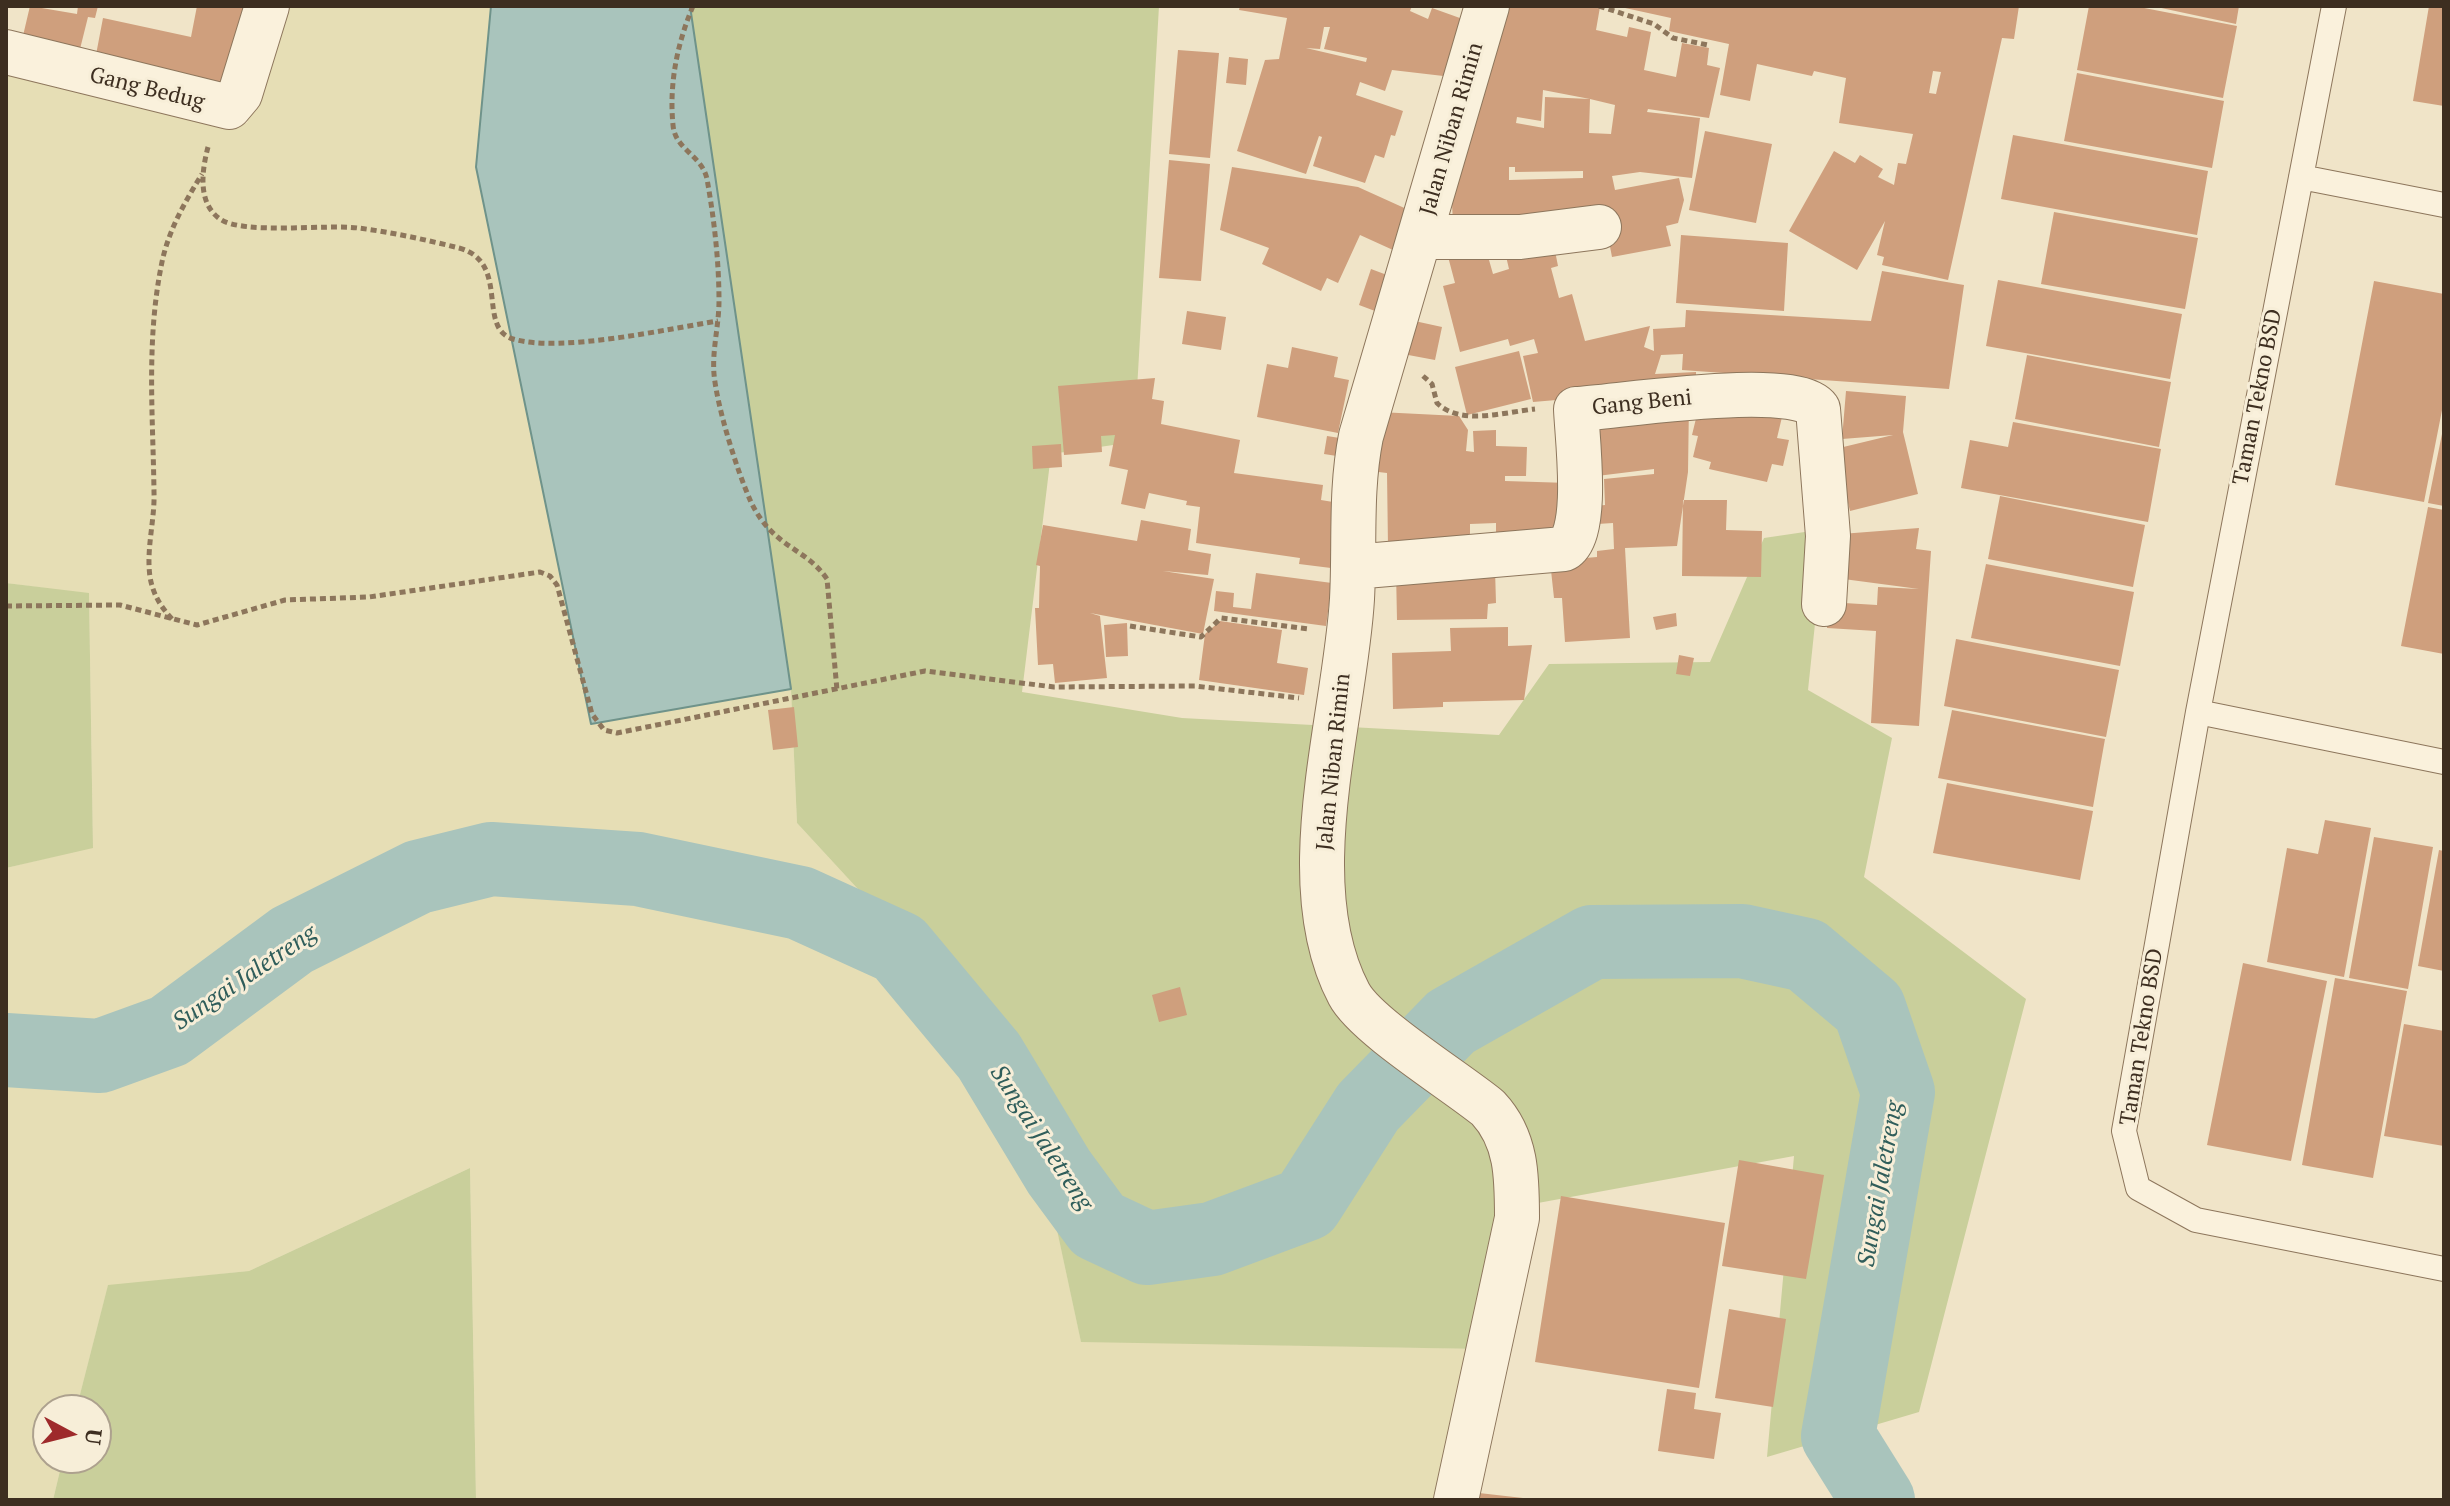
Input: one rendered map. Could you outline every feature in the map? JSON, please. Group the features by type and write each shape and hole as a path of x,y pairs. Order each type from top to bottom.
{"street":[{"name":"Gang Bedug","path":"6,52 222,108 234,104 240,94 267,6"},
{"name":"Jalan Niban Rimin","path":"1456,1500 1517,1218 1517,1179 1503,1124 1453,1079 1367,1017 1349,993 1337,962 1326,902 1324,826 1348,634 1356,458 1380,363 1421,237 1487,6"},
{"path":"1421,237 1520,237 1599,227"},
{"name":"Gang Beni","path":"1353,567 1564,549 1570,546 1578,523 1580,491 1576,409 1724,394 1798,399 1817,406 1828,536 1824,604"}],"lane":[{"name":"Taman Tekno BSD","path":"2334,6 2198,712 2124,1131 2138,1188 2196,1220 2444,1269"},
{"path":"2301,177 2444,205"},
{"path":"2198,712 2444,762"}],"path":[{"path":"693,6 676,54 673,126 678,143 698,160 706,176 716,250 718,321 714,375 739,473 752,504 771,535 820,569 827,579 837,690"},
{"path":"1599,6 1654,24 1673,38 1708,45"},
{"path":"173,620 156,600 150,576 154,501 152,351 155,309 168,241 184,201 203,173 222,108"},
{"path":"203,173 210,209 220,219 234,225 359,228 472,252 488,271 497,324 510,338 539,342 587,340 718,321"},
{"path":"1380,363 1429,379 1437,403 1450,412 1468,416 1543,408 1576,409"},
{"path":"6,606 120,605 197,625 285,600 369,597 540,572 550,576 557,585 592,714 608,732 629,732 925,671 1054,687 1195,686 1338,703"},
{"path":"1130,626 1201,637 1221,618 1348,634"}],"shaded area":[{"path":"282,6 491,6 476,167 591,724 791,689 797,823 1022,1067 1081,1341 1481,1349 1438,1500 476,1500 470,1168 249,1271 108,1286 80,1394 32,1394 32,1474 59,1474 53,1500 6,1500 6,868 93,847 89,594 6,583 6,68 247,123"}],"green space":[{"path":"690,6 1159,6 1134,442 1051,454 1022,692 1182,718 1499,735 1549,664 1710,662 1764,538 1825,529 1808,690 1892,738 1864,877 2026,999 1919,1412 1767,1457 1794,1156 1527,1205 1481,1349 1081,1342 1022,1067 797,823 791,689"},
{"path":"6,583 89,593 93,848 6,868"},
{"path":"470,1168 476,1500 53,1500 59,1474 112,1474 112,1394 80,1394 108,1285 249,1271"}],"water":[{"path":"491,6 690,6 791,689 591,724 476,167"}],"building":[{"path":"30,6 77,14 78,6 98,6 95,18 88,17 79,53 22,40"},
{"path":"197,6 252,6 229,95 95,60 103,18 191,37"},
{"path":"1240,6 1412,6 1410,11 1428,19 1432,8 1471,22 1452,77 1392,70 1385,91 1360,82 1356,95 1403,111 1384,158 1375,155 1365,183 1313,166 1322,137 1319,136 1306,174 1237,151 1265,60 1279,59 1287,18 1239,10","holes":["1324,27 1330,27 1324,49 1367,58 1366,62 1306,48 1320,49"]},
{"path":"1501,6 1600,7 1596,30 1627,37 1629,27 1651,32 1644,70 1676,77 1682,43 1709,48 1707,65 1720,68 1709,118 1648,109 1647,112 1700,118 1692,178 1640,172 1612,176 1615,190 1679,178 1684,200 1678,223 1666,226 1671,246 1612,257 1604,215 1453,224 1451,182","holes":["1543,90 1590,99 1545,97 1544,128 1516,123 1517,117 1541,121","1590,99 1615,105 1611,134 1589,133","1509,167 1515,167 1515,172 1583,171 1583,178 1509,180"]},
{"path":"1616,6 2019,6 2014,39 2002,38 1948,280 1882,265 1884,257 1877,255 1885,221 1857,270 1789,231 1834,151 1855,163 1860,155 1883,169 1878,177 1894,185 1898,163 1906,164 1913,134 1839,123 1846,78 1814,71 1812,76 1757,64 1750,101 1720,95 1729,44 1669,31 1671,18","holes":["1933,71 1941,72 1936,94 1929,93"]},
{"path":"2089,6 2134,6 2237,26 2223,98 2077,70"},
{"path":"2152,6 2239,6 2236,24"},
{"path":"2429,6 2444,6 2444,106 2413,101"},
{"path":"1178,50 1219,53 1210,158 1169,154"},
{"path":"1229,57 1248,59 1246,85 1226,83"},
{"path":"2077,73 2224,101 2212,168 2064,141"},
{"path":"1705,131 1772,144 1756,223 1689,210"},
{"path":"2013,135 2208,171 2197,235 2001,199"},
{"path":"1169,160 1210,164 1201,281 1159,278"},
{"path":"1232,167 1358,187 1411,211 1393,250 1360,235 1338,283 1327,278 1321,291 1262,264 1269,248 1220,230"},
{"path":"2054,212 2198,238 2185,309 2041,284"},
{"path":"1681,235 1788,243 1784,311 1676,303"},
{"path":"1483,239 1493,274 1509,269 1505,252 1553,241 1558,266 1551,268 1559,298 1572,294 1585,341 1650,326 1644,347 1654,351 1653,329 1685,327 1686,310 1871,321 1882,271 1964,285 1949,389 1682,370 1683,354 1661,355 1655,374 1696,372 1696,388 1533,402 1523,356 1538,353 1534,339 1510,346 1508,339 1460,352 1443,286 1455,283 1446,249"},
{"path":"1371,269 1395,278 1383,314 1359,305"},
{"path":"1998,280 2182,314 2170,379 1986,346"},
{"path":"2374,281 2444,294 2444,400 2424,502 2335,485"},
{"path":"1187,311 1226,317 1221,350 1182,344"},
{"path":"1410,320 1442,327 1435,360 1403,354"},
{"path":"1292,347 1338,357 1334,377 1349,380 1338,433 1257,417 1267,364 1288,368"},
{"path":"1519,351 1531,399 1467,415 1455,367"},
{"path":"2027,355 2171,382 2159,447 2015,419"},
{"path":"1155,378 1152,399 1164,401 1161,424 1240,440 1234,473 1323,485 1321,500 1339,503 1339,569 1299,564 1300,558 1196,543 1200,507 1186,505 1187,501 1149,493 1145,509 1121,504 1128,470 1109,466 1115,435 1101,436 1102,452 1064,455 1058,386"},
{"path":"1846,391 1906,396 1903,432 1918,494 1850,511 1835,449 1893,435 1842,439"},
{"path":"1689,402 1688,472 1677,546 1625,548 1630,638 1565,642 1562,598 1554,598 1550,561 1597,557 1597,551 1614,549 1613,523 1582,525 1585,507 1605,505 1604,479 1654,474 1654,469 1597,476 1589,413"},
{"path":"1700,402 1782,417 1777,438 1789,440 1783,466 1772,464 1767,482 1709,469 1711,462 1693,457 1698,436 1692,435"},
{"path":"1379,412 1459,416 1468,430 1466,451 1474,452 1473,431 1496,430 1496,446 1527,447 1526,476 1505,476 1505,481 1569,483 1568,528 1496,543 1496,523 1470,524 1470,544 1388,547 1387,473 1370,471"},
{"path":"2013,422 2161,449 2148,522 1961,488 1970,440 2008,447"},
{"path":"2444,429 2444,506 2428,503"},
{"path":"1327,436 1346,439 1343,457 1324,454"},
{"path":"1061,444 1062,467 1033,469 1032,446"},
{"path":"2000,496 2145,525 2133,587 1988,559"},
{"path":"1683,500 1727,500 1726,530 1762,531 1761,577 1682,576"},
{"path":"2428,507 2444,510 2444,654 2401,646"},
{"path":"1141,520 1191,529 1188,550 1211,554 1208,575 1163,571 1214,579 1203,634 1090,613 1100,616 1107,678 1055,683 1053,664 1038,665 1035,608 1039,608 1040,566 1036,565 1043,525 1137,541"},
{"path":"1919,528 1916,549 1931,551 1919,726 1871,723 1876,631 1827,628 1828,602 1877,605 1878,587 1919,589 1836,578 1841,534"},
{"path":"1986,564 2134,592 2120,666 1971,638"},
{"path":"1495,569 1496,603 1488,604 1487,619 1397,620 1396,571"},
{"path":"1256,573 1332,583 1326,626 1214,611 1216,591 1234,593 1233,607 1251,609"},
{"path":"1676,613 1677,626 1656,630 1653,617"},
{"path":"1220,621 1282,630 1277,663 1308,668 1304,695 1199,680 1205,634"},
{"path":"1127,623 1128,656 1106,657 1104,625"},
{"path":"1508,627 1508,646 1532,645 1524,700 1443,702 1443,707 1393,709 1392,653 1451,651 1450,628"},
{"path":"1956,639 2119,670 2106,737 1944,706"},
{"path":"1679,655 1694,658 1690,676 1676,674"},
{"path":"794,707 798,747 773,750 768,710"},
{"path":"1952,710 2105,739 2093,807 1938,778"},
{"path":"1947,783 2093,811 2080,880 1933,853"},
{"path":"2325,820 2371,828 2344,977 2267,962 2287,848 2318,854"},
{"path":"2374,837 2433,847 2408,989 2349,978"},
{"path":"2439,850 2444,851 2444,971 2418,966"},
{"path":"2243,963 2327,981 2291,1161 2207,1145"},
{"path":"2335,978 2407,991 2373,1178 2302,1165"},
{"path":"1180,987 1187,1015 1159,1022 1152,995"},
{"path":"2404,1024 2444,1031 2444,1146 2384,1136"},
{"path":"1739,1160 1824,1175 1806,1279 1722,1266"},
{"path":"1561,1196 1725,1223 1699,1388 1535,1362"},
{"path":"1729,1309 1786,1319 1773,1407 1715,1398"},
{"path":"1667,1389 1696,1393 1694,1409 1721,1413 1714,1459 1658,1451"},
{"path":"1479,1493 1523,1498 1523,1500 1478,1500"}],"waterway":[{"name":"Sungai Jaletreng","path":"6,1050 100,1056 169,1031 292,940 418,877 491,859 638,869 800,903 899,948 989,1056 1059,1172 1098,1225 1147,1248 1212,1239 1306,1204 1368,1107 1451,1022 1592,942 1742,941 1806,955 1869,1008 1898,1092 1838,1436 1878,1500"}]}
